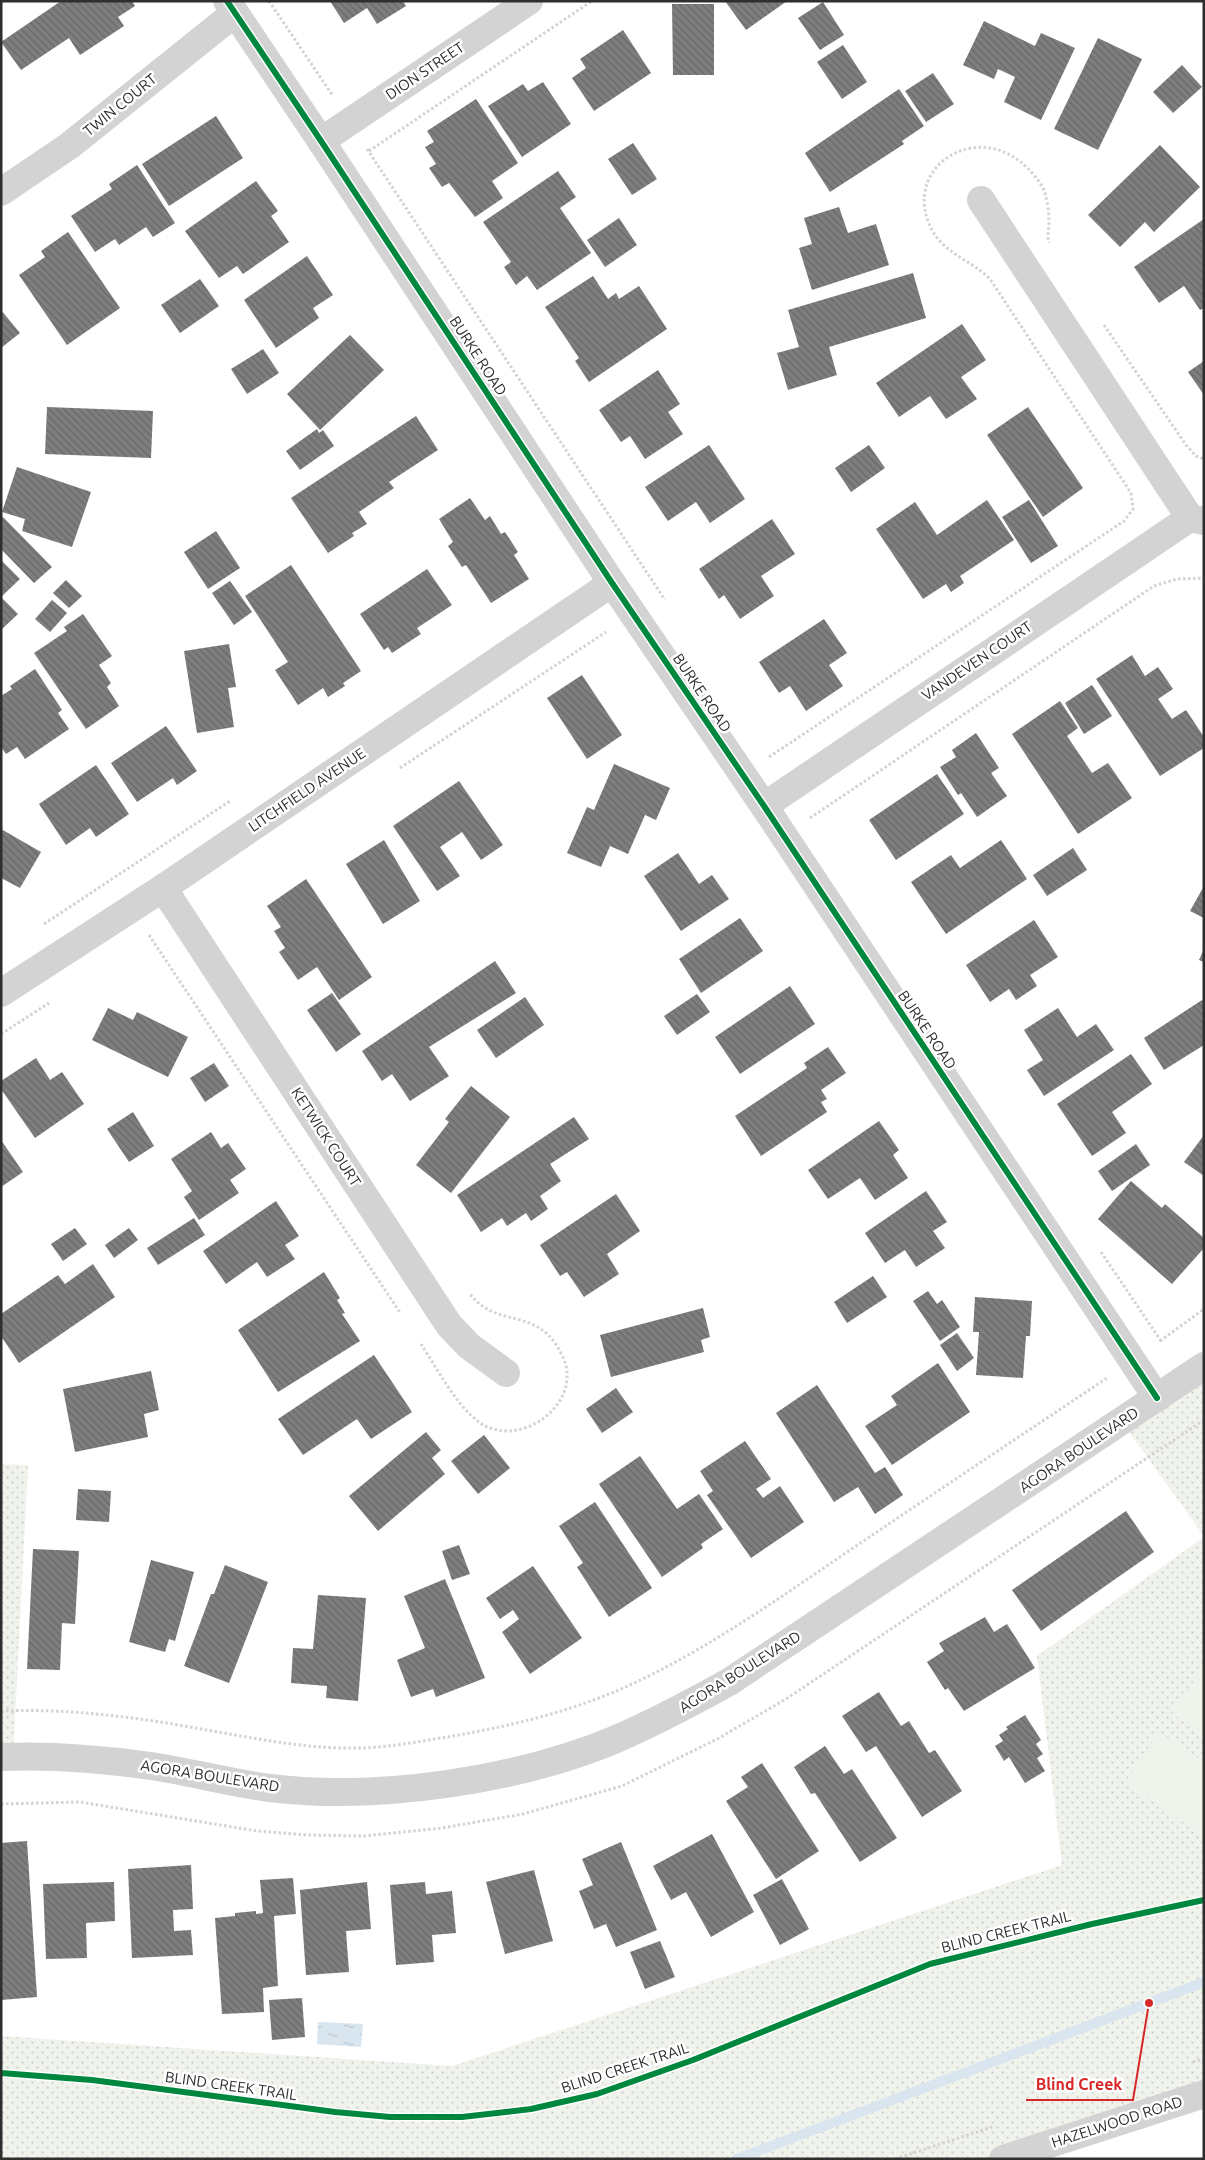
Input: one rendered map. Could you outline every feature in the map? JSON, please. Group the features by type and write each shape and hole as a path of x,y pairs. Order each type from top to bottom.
{"street":[{"name":"DION STREET","path":"321,141 530,1"},
{"name":"BURKE ROAD","path":"231,7 612,583 764,806 1157,1398"},
{"name":"TWIN COURT","path":"1,192 69,146 231,7"},
{"name":"VANDEVEN COURT","path":"764,806 1197,519 981,200"},
{"name":"LITCHFIELD AVENUE","path":"1,994 163,888 612,583"},
{"name":"KETWICK COURT","path":"163,888 449,1325 469,1346 506,1373"},
{"name":"AGORA BOULEVARD","path":"1,1757 46,1756 97,1759 154,1766 217,1780 272,1788 322,1791 380,1790 441,1784 556,1760 621,1737 670,1714 729,1682 1204,1366"},
{"name":"HAZELWOOD ROAD","path":"1003,2159 1204,2094"}],"path":[{"path":"269,1 332,95"},
{"path":"592,1 369,151 670,608"},
{"path":"763,749 769,757 1124,521 1134,509 1131,493 990,278 951,253 932,231 923,206 926,186 932,175 942,161 966,148 979,146 995,148 1018,160 1036,178 1043,190 1049,219 1048,241 1052,249"},
{"path":"1102,323 1186,445 1196,456 1204,459"},
{"path":"810,818 1154,586 1177,579 1204,578"},
{"path":"398,770 606,632"},
{"path":"1161,1341 1204,1309"},
{"path":"1,1711 32,1710 99,1715 211,1730 270,1742 358,1748 403,1744 484,1730 587,1702 644,1677 753,1615 1108,1378"}],"shaded area":[{"path":"1204,1366 1204,1536 1122,1422"},
{"path":"1,1464 28,1465 13,1757 1,1757"},
{"path":"1204,1537 1204,2094 1003,2159 1,2159 1,2036 452,2066 1062,1865 1037,1656"},
{"path":"1204,1666 1204,1735 1172,1714"},
{"path":"1159,1732 1204,1762 1204,1836 1125,1783"}],"water":[{"path":"318,2022 363,2024 361,2047 317,2044"}],"building":[{"path":"61,1 132,1 135,6 118,17 124,26 80,55 69,38 21,70 1,42"},
{"path":"330,1 403,1 406,6 377,24 367,8 344,23"},
{"path":"725,1 787,1 746,30"},
{"path":"823,2 844,35 820,50 798,18"},
{"path":"672,4 714,4 714,75 673,75"},
{"path":"984,21 1035,46 1041,33 1075,48 1041,120 1004,102 1015,77 998,69 994,79 963,65"},
{"path":"623,30 651,73 594,111 572,78 586,68 580,59"},
{"path":"1098,38 1142,59 1098,150 1054,129"},
{"path":"843,45 867,82 842,99 817,62"},
{"path":"1182,65 1202,87 1173,113 1153,92"},
{"path":"933,73 954,104 926,122 905,91"},
{"path":"543,82 571,124 522,157 488,106 523,84 528,91"},
{"path":"899,89 924,126 902,141 904,144 830,192 805,153"},
{"path":"476,99 518,163 492,181 503,198 475,217 449,183 442,187 429,168 436,164 425,147 434,142 427,131"},
{"path":"216,116 243,158 169,206 142,164"},
{"path":"633,143 657,179 632,195 608,159"},
{"path":"1160,145 1200,187 1154,232 1145,222 1120,247 1088,215"},
{"path":"137,165 175,223 153,237 146,227 119,245 115,239 95,252 71,216 112,189 109,184"},
{"path":"558,171 576,197 560,208 591,253 537,290 527,276 516,285 504,267 511,262 483,222"},
{"path":"256,181 278,211 271,216 289,242 243,274 237,266 219,278 185,231"},
{"path":"839,207 848,233 876,224 889,265 812,290 799,248 812,244 804,218"},
{"path":"619,218 637,245 605,267 587,240"},
{"path":"1204,219 1204,308 1200,310 1184,286 1159,303 1134,267"},
{"path":"68,232 120,308 67,345 19,275 45,257 41,251"},
{"path":"307,256 333,295 313,308 319,318 276,348 244,300"},
{"path":"913,273 926,318 829,347 837,375 788,390 777,353 799,347 788,310"},
{"path":"593,276 608,299 616,293 619,299 639,286 667,329 589,382 575,361 579,358 545,307"},
{"path":"200,279 219,306 180,333 161,305"},
{"path":"1,310 20,333 1,348"},
{"path":"962,324 986,360 961,377 977,399 946,419 930,396 899,417 876,383"},
{"path":"350,335 384,370 320,430 287,394"},
{"path":"263,349 279,373 247,394 231,369"},
{"path":"1204,361 1204,395 1188,372"},
{"path":"658,370 680,404 668,412 683,434 645,459 630,436 621,442 599,410"},
{"path":"47,407 153,411 151,458 45,454"},
{"path":"1028,407 1083,488 1043,517 987,435"},
{"path":"416,416 438,450 389,482 394,488 359,512 367,524 352,533 354,536 328,553 291,498"},
{"path":"317,429 319,433 323,430 334,446 300,470 286,451"},
{"path":"709,445 745,499 710,523 696,502 668,521 645,487"},
{"path":"869,445 885,468 851,492 835,468"},
{"path":"17,467 91,492 72,547 22,531 25,519 2,512"},
{"path":"470,498 485,520 490,516 501,534 505,532 518,552 514,555 529,579 491,603 466,565 462,567 448,546 453,542 439,519"},
{"path":"987,500 1014,540 960,576 964,583 951,592 946,584 923,599 876,529 915,502 937,535"},
{"path":"1029,500 1058,546 1031,563 1002,517"},
{"path":"3,517 52,567 34,583 1,549 1,519"},
{"path":"772,519 795,554 761,576 774,596 740,619 724,595 719,599 699,569"},
{"path":"216,531 240,568 208,589 184,552"},
{"path":"1,560 20,579 1,597"},
{"path":"291,565 361,671 343,683 345,686 328,697 323,688 298,705 275,670 288,662 245,596"},
{"path":"427,569 452,605 417,628 421,634 392,653 388,647 384,650 360,614"},
{"path":"66,580 82,596 69,608 53,593"},
{"path":"230,581 252,612 234,625 212,593"},
{"path":"1,597 18,614 1,630"},
{"path":"52,600 67,613 50,632 35,619"},
{"path":"83,614 112,656 99,665 111,683 107,687 119,706 86,729 34,653 67,631 64,627"},
{"path":"824,619 847,653 829,665 843,686 806,711 790,686 779,693 759,662"},
{"path":"229,644 236,687 228,688 234,727 197,733 184,651"},
{"path":"1132,655 1145,676 1158,667 1173,689 1158,699 1172,719 1186,710 1204,737 1204,748 1160,776 1096,679"},
{"path":"35,669 62,710 58,713 69,729 25,759 17,747 6,754 1,747 1,696 12,689 10,686"},
{"path":"582,675 622,735 587,759 547,698"},
{"path":"1092,685 1112,716 1084,734 1065,703"},
{"path":"1060,701 1078,728 1067,736 1092,773 1108,763 1132,798 1078,834 1012,734"},
{"path":"166,726 197,771 177,785 173,778 137,802 111,763"},
{"path":"976,733 999,768 991,773 1007,796 977,817 961,793 958,795 940,767 956,757 952,750"},
{"path":"614,764 670,788 656,820 645,815 628,854 610,846 601,867 567,853 587,807 594,810"},
{"path":"96,765 129,814 96,837 90,828 66,845 39,804"},
{"path":"937,774 964,814 896,860 869,820"},
{"path":"459,781 503,845 481,860 462,832 440,847 460,876 437,891 393,826"},
{"path":"1,829 41,852 20,888 1,878"},
{"path":"384,840 420,901 383,924 346,864"},
{"path":"1001,840 1027,879 946,934 911,882 951,855 960,868"},
{"path":"1073,848 1087,870 1047,896 1033,875"},
{"path":"678,853 699,884 712,875 729,899 681,931 644,876"},
{"path":"306,879 372,977 339,1000 317,967 298,980 279,952 285,948 274,931 281,927 267,906"},
{"path":"1204,886 1204,918 1190,911"},
{"path":"740,918 763,951 701,993 679,959"},
{"path":"1034,920 1058,957 1030,975 1037,986 1016,1000 1009,989 990,1002 966,965"},
{"path":"1204,949 1204,962 1199,960"},
{"path":"495,961 516,993 429,1047 449,1076 410,1101 392,1074 382,1081 362,1051"},
{"path":"790,986 815,1024 740,1074 715,1037"},
{"path":"332,993 361,1034 336,1052 307,1010"},
{"path":"697,994 710,1012 677,1035 664,1016"},
{"path":"525,997 544,1025 496,1058 477,1030"},
{"path":"1202,1000 1204,1003 1204,1045 1164,1070 1144,1038"},
{"path":"108,1008 133,1020 137,1012 188,1037 168,1077 92,1040"},
{"path":"1058,1008 1077,1037 1096,1024 1114,1050 1044,1096 1027,1070 1043,1060 1024,1030"},
{"path":"828,1047 846,1073 821,1090 827,1099 821,1102 827,1112 761,1156 735,1116 807,1068 804,1063"},
{"path":"1131,1054 1152,1084 1112,1112 1126,1133 1092,1156 1057,1104"},
{"path":"36,1058 50,1080 62,1072 84,1104 35,1138 1,1089 1,1081"},
{"path":"214,1063 229,1086 205,1102 190,1078"},
{"path":"471,1086 510,1117 451,1193 416,1165 449,1122 445,1119"},
{"path":"133,1112 154,1146 129,1162 107,1129"},
{"path":"574,1117 589,1139 550,1164 561,1181 540,1196 548,1209 531,1221 526,1213 507,1226 502,1218 481,1232 457,1195"},
{"path":"879,1121 899,1150 893,1155 908,1178 875,1200 860,1178 828,1199 808,1170"},
{"path":"211,1132 221,1148 228,1143 246,1169 230,1180 239,1193 199,1220 184,1197 192,1191 171,1159"},
{"path":"1204,1135 1204,1176 1184,1162"},
{"path":"1,1140 23,1172 1,1187"},
{"path":"1136,1144 1150,1165 1112,1191 1098,1171"},
{"path":"1131,1181 1162,1208 1165,1204 1204,1238 1204,1248 1172,1284 1098,1219"},
{"path":"926,1191 947,1222 933,1231 945,1248 916,1267 905,1250 885,1263 865,1233"},
{"path":"616,1194 640,1231 607,1254 619,1274 584,1297 567,1272 560,1276 540,1245"},
{"path":"276,1201 299,1236 285,1245 295,1259 267,1277 257,1262 226,1284 203,1251"},
{"path":"194,1218 205,1235 158,1265 147,1248"},
{"path":"75,1228 87,1244 63,1261 51,1244"},
{"path":"129,1228 138,1240 114,1258 105,1245"},
{"path":"93,1264 115,1297 19,1363 1,1336 1,1314 58,1275 65,1284"},
{"path":"324,1272 340,1298 337,1300 345,1313 342,1314 360,1341 278,1392 238,1330"},
{"path":"873,1276 887,1297 847,1323 834,1302"},
{"path":"928,1291 937,1304 942,1300 960,1327 940,1341 913,1301"},
{"path":"975,1297 1032,1301 1030,1336 1026,1336 1023,1378 976,1375 979,1332 973,1332"},
{"path":"703,1308 710,1337 701,1340 704,1352 611,1377 600,1335"},
{"path":"957,1333 974,1358 957,1371 940,1345"},
{"path":"374,1355 412,1412 371,1439 357,1419 303,1455 278,1419"},
{"path":"938,1363 970,1412 892,1465 865,1426 897,1405 891,1396"},
{"path":"151,1371 159,1410 144,1414 148,1437 75,1452 63,1389"},
{"path":"817,1385 875,1473 885,1467 903,1495 875,1514 858,1487 834,1502 776,1413"},
{"path":"616,1388 633,1412 602,1433 586,1409"},
{"path":"426,1432 441,1450 432,1458 445,1474 378,1531 349,1496"},
{"path":"484,1435 510,1468 478,1494 451,1461"},
{"path":"745,1441 771,1479 756,1489 763,1498 780,1486 804,1522 751,1558 707,1495 713,1491 700,1471"},
{"path":"640,1456 677,1509 699,1494 723,1529 701,1544 703,1548 662,1577 599,1484"},
{"path":"78,1489 111,1491 109,1522 76,1520"},
{"path":"595,1502 652,1588 609,1617 577,1567 583,1563 559,1526"},
{"path":"1126,1511 1154,1552 1041,1631 1012,1590"},
{"path":"459,1545 470,1574 452,1580 442,1551"},
{"path":"33,1549 79,1551 75,1624 62,1623 60,1670 27,1669"},
{"path":"151,1560 194,1572 175,1641 169,1639 165,1652 129,1642"},
{"path":"225,1565 268,1582 229,1683 184,1666 211,1594 214,1594"},
{"path":"533,1566 582,1638 530,1674 502,1632 519,1619 513,1610 500,1619 486,1598"},
{"path":"445,1579 485,1678 436,1697 433,1689 411,1697 397,1660 425,1648 404,1596"},
{"path":"318,1595 366,1598 358,1701 326,1698 327,1686 291,1683 293,1648 313,1649"},
{"path":"985,1617 994,1632 1007,1624 1035,1668 964,1711 948,1688 945,1690 927,1662 944,1651 939,1643"},
{"path":"879,1692 901,1726 909,1721 929,1753 935,1750 962,1791 922,1817 876,1746 866,1752 842,1716"},
{"path":"1025,1715 1041,1740 1036,1744 1043,1754 1037,1758 1045,1771 1025,1783 1009,1757 1004,1761 995,1746 1003,1741 999,1735 1008,1729 1006,1727"},
{"path":"825,1746 844,1774 852,1769 897,1838 860,1862 815,1793 811,1794 794,1767"},
{"path":"762,1763 819,1851 776,1879 726,1801 748,1787 741,1777"},
{"path":"712,1834 754,1912 711,1937 686,1892 671,1900 653,1866"},
{"path":"27,1841 37,1997 1,2000 1,1843"},
{"path":"621,1842 657,1930 616,1947 606,1924 594,1929 579,1891 593,1885 582,1859"},
{"path":"191,1865 193,1909 173,1910 174,1931 191,1930 193,1955 132,1958 128,1869"},
{"path":"534,1870 553,1941 505,1954 486,1882"},
{"path":"293,1878 296,1914 274,1916 278,1986 263,1988 264,2012 222,2014 215,1918 235,1916 235,1913 256,1911 256,1914 263,1913 260,1880"},
{"path":"782,1879 809,1929 780,1945 753,1895"},
{"path":"114,1882 115,1921 86,1923 87,1958 46,1959 43,1884"},
{"path":"367,1882 371,1929 346,1931 349,1972 306,1975 300,1890"},
{"path":"425,1882 426,1894 452,1891 456,1933 432,1935 434,1962 396,1965 390,1885"},
{"path":"660,1941 675,1977 645,1989 630,1952"},
{"path":"302,1998 305,2037 272,2040 269,2000"}],"waterway":[{"path":"737,2159 1204,1982"}],"cycle path":[{"path":"227,1 612,583 764,806 1157,1398"},
{"name":"BLIND CREEK TRAIL","path":"1,2073 92,2080 335,2112 390,2117 462,2117 531,2109 597,2094 693,2060 930,1964 1092,1924 1204,1900"}],"place":[{"name":"Blind Creek","path":"1149,2003"}]}
